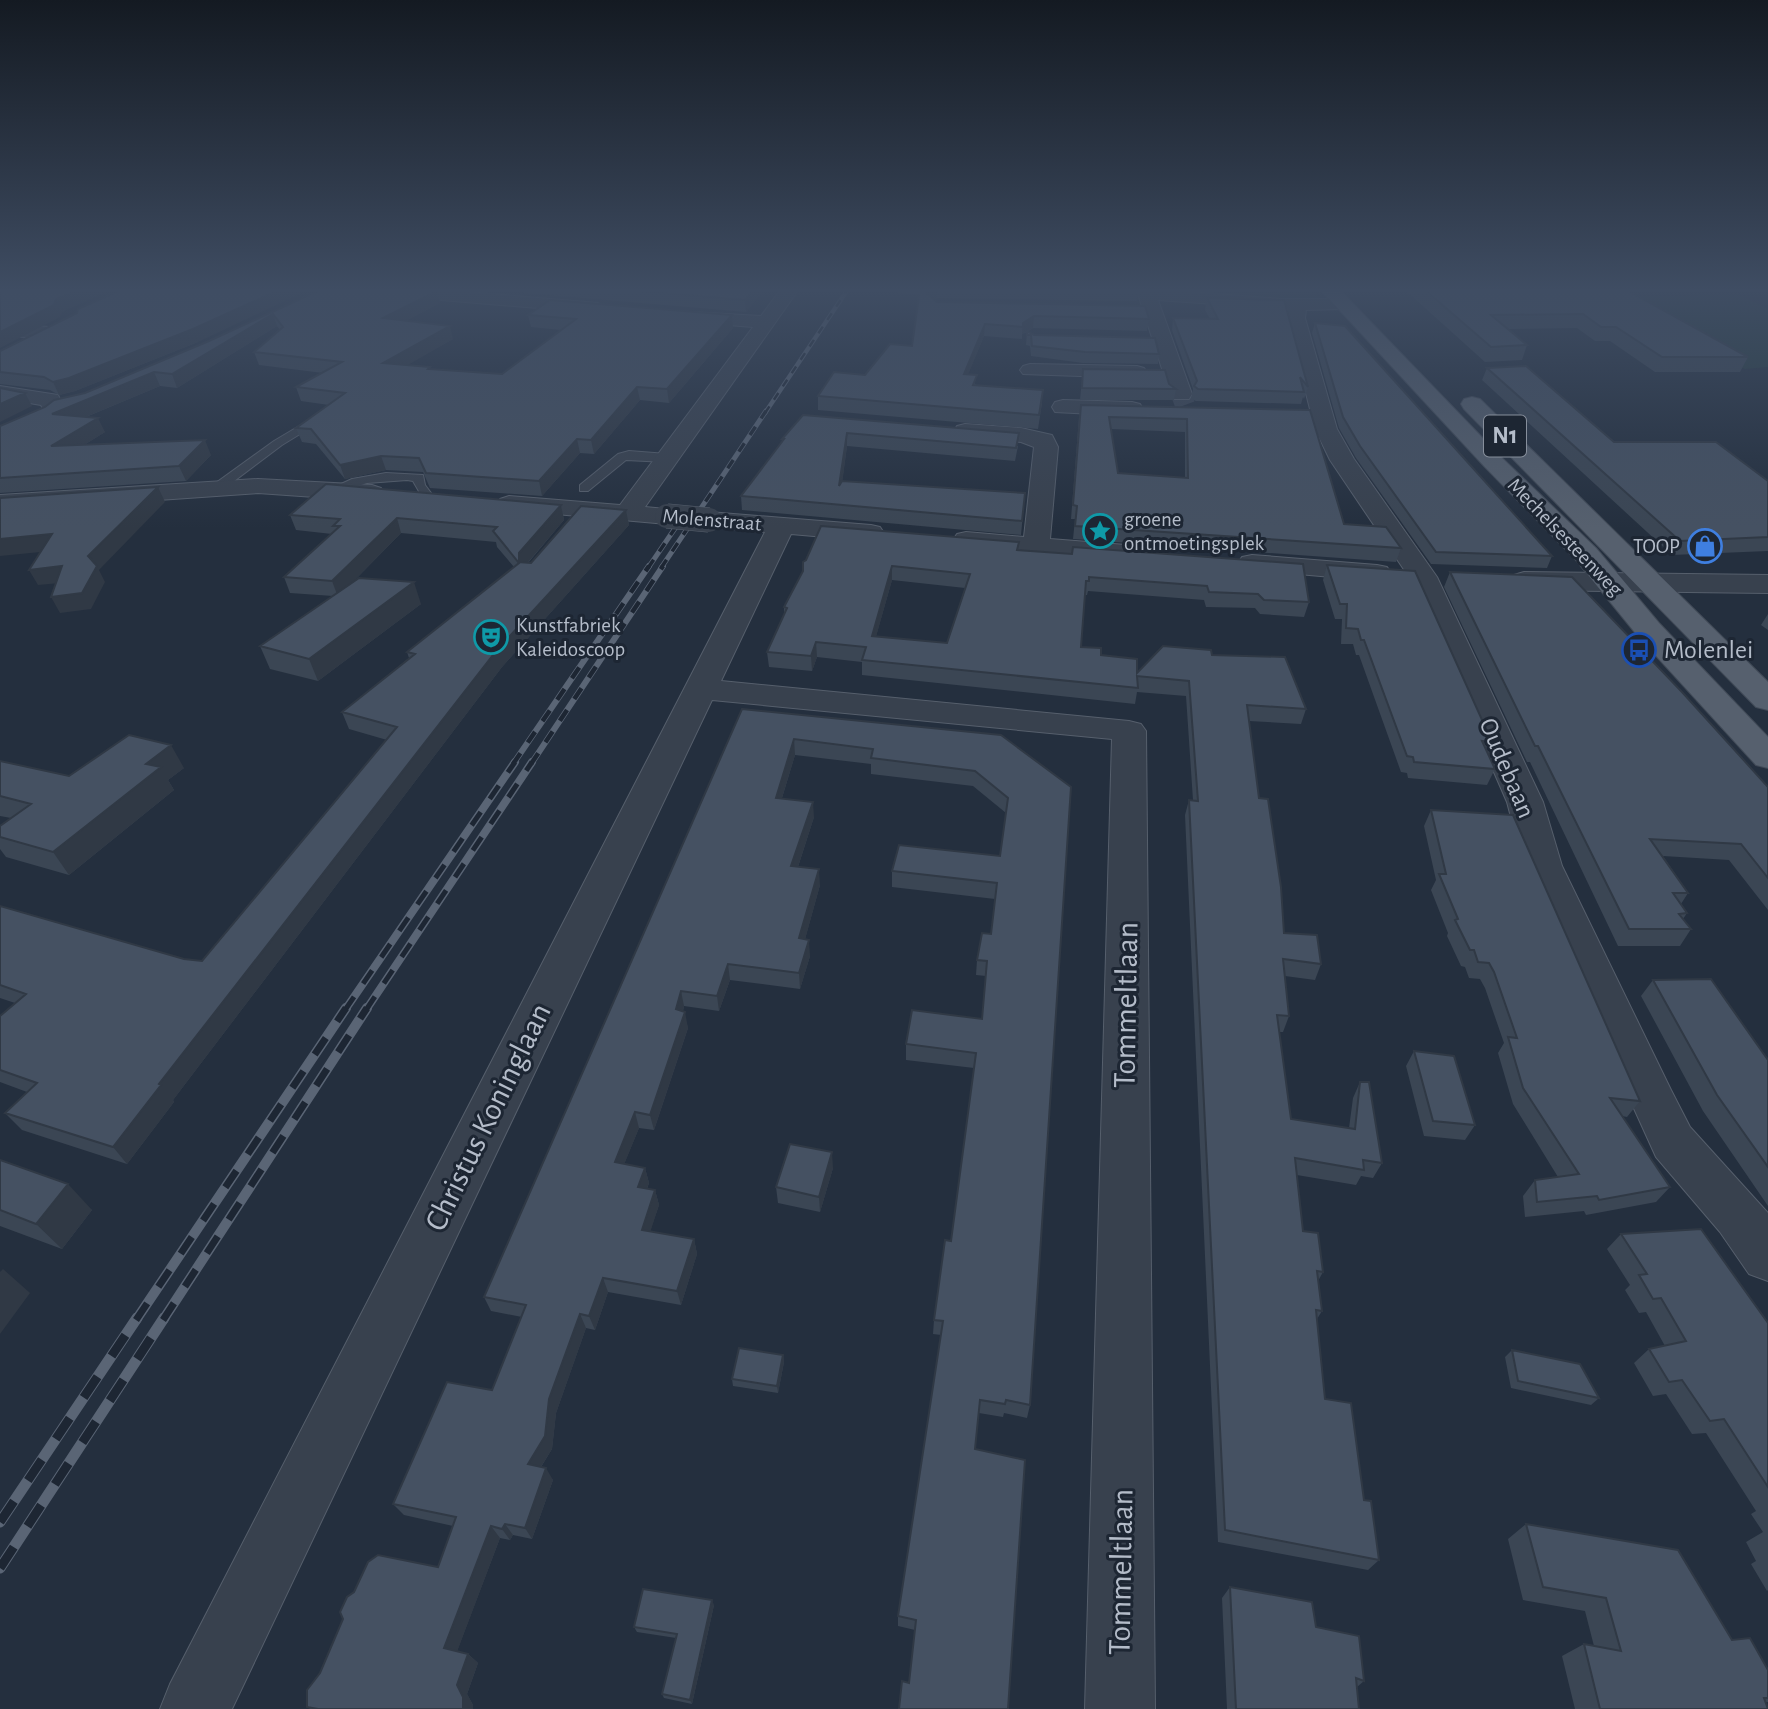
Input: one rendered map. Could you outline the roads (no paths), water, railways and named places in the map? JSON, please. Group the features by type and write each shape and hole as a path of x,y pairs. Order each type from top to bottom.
{"main road":[{"name":"Mechelsesteenweg","path":"1410,369 1492,461 1612,583 1635,614 1768,757"},
{"name":"Mechelsesteenweg","path":"1460,392 1768,700"}],"street":[{"path":"627,513 731,369"},
{"path":"1063,407 1188,405 1173,369"},
{"name":"Oudebaan","path":"1309,369 1321,414 1342,460 1437,577 1525,802 1543,866 1653,1102 1674,1142 1738,1215 1768,1256"},
{"path":"1030,370 1174,373"},
{"path":"0,392 62,404 32,419"},
{"path":"1294,413 1321,414"},
{"path":"939,429 1021,435 1044,440 1046,447 1036,546"},
{"path":"0,503 274,485 454,499"},
{"name":"Molenstraat","path":"480,501 899,535"},
{"name":"Christus Koninglaan","path":"195,1709 782,526"},
{"path":"940,538 1146,555"},
{"path":"1230,561 1437,577"},
{"path":"1492,579 1652,584 1768,584"},
{"name":"Tommeltlaan","path":"701,689 1129,731 1120,1709"}],"lane":[{"path":"217,488 278,443 336,408"},
{"path":"603,452 667,458"},
{"path":"579,507 622,457 629,455"},
{"path":"1635,614 1660,631 1768,744"}],"tunnel":[{"path":"1181,394 1185,405"}],"railway":[{"path":"765,413 795,369"},
{"path":"661,568 766,411"},
{"path":"648,568 682,518"},
{"path":"513,764 649,566"},
{"path":"531,764 663,566"},
{"path":"345,1010 515,762"},
{"path":"366,1010 532,762"},
{"path":"136,1320 346,1008"},
{"path":"163,1320 367,1008"},
{"path":"0,1522 137,1318"},
{"path":"0,1568 164,1318"}],"place":[{"name":"groene ontmoetingsplek","path":"1100,531"},
{"name":"TOOP","path":"1705,546"},
{"name":"Kunstfabriek Kaleidoscoop","path":"491,637"},
{"name":"Molenlei","path":"1639,650"}]}
